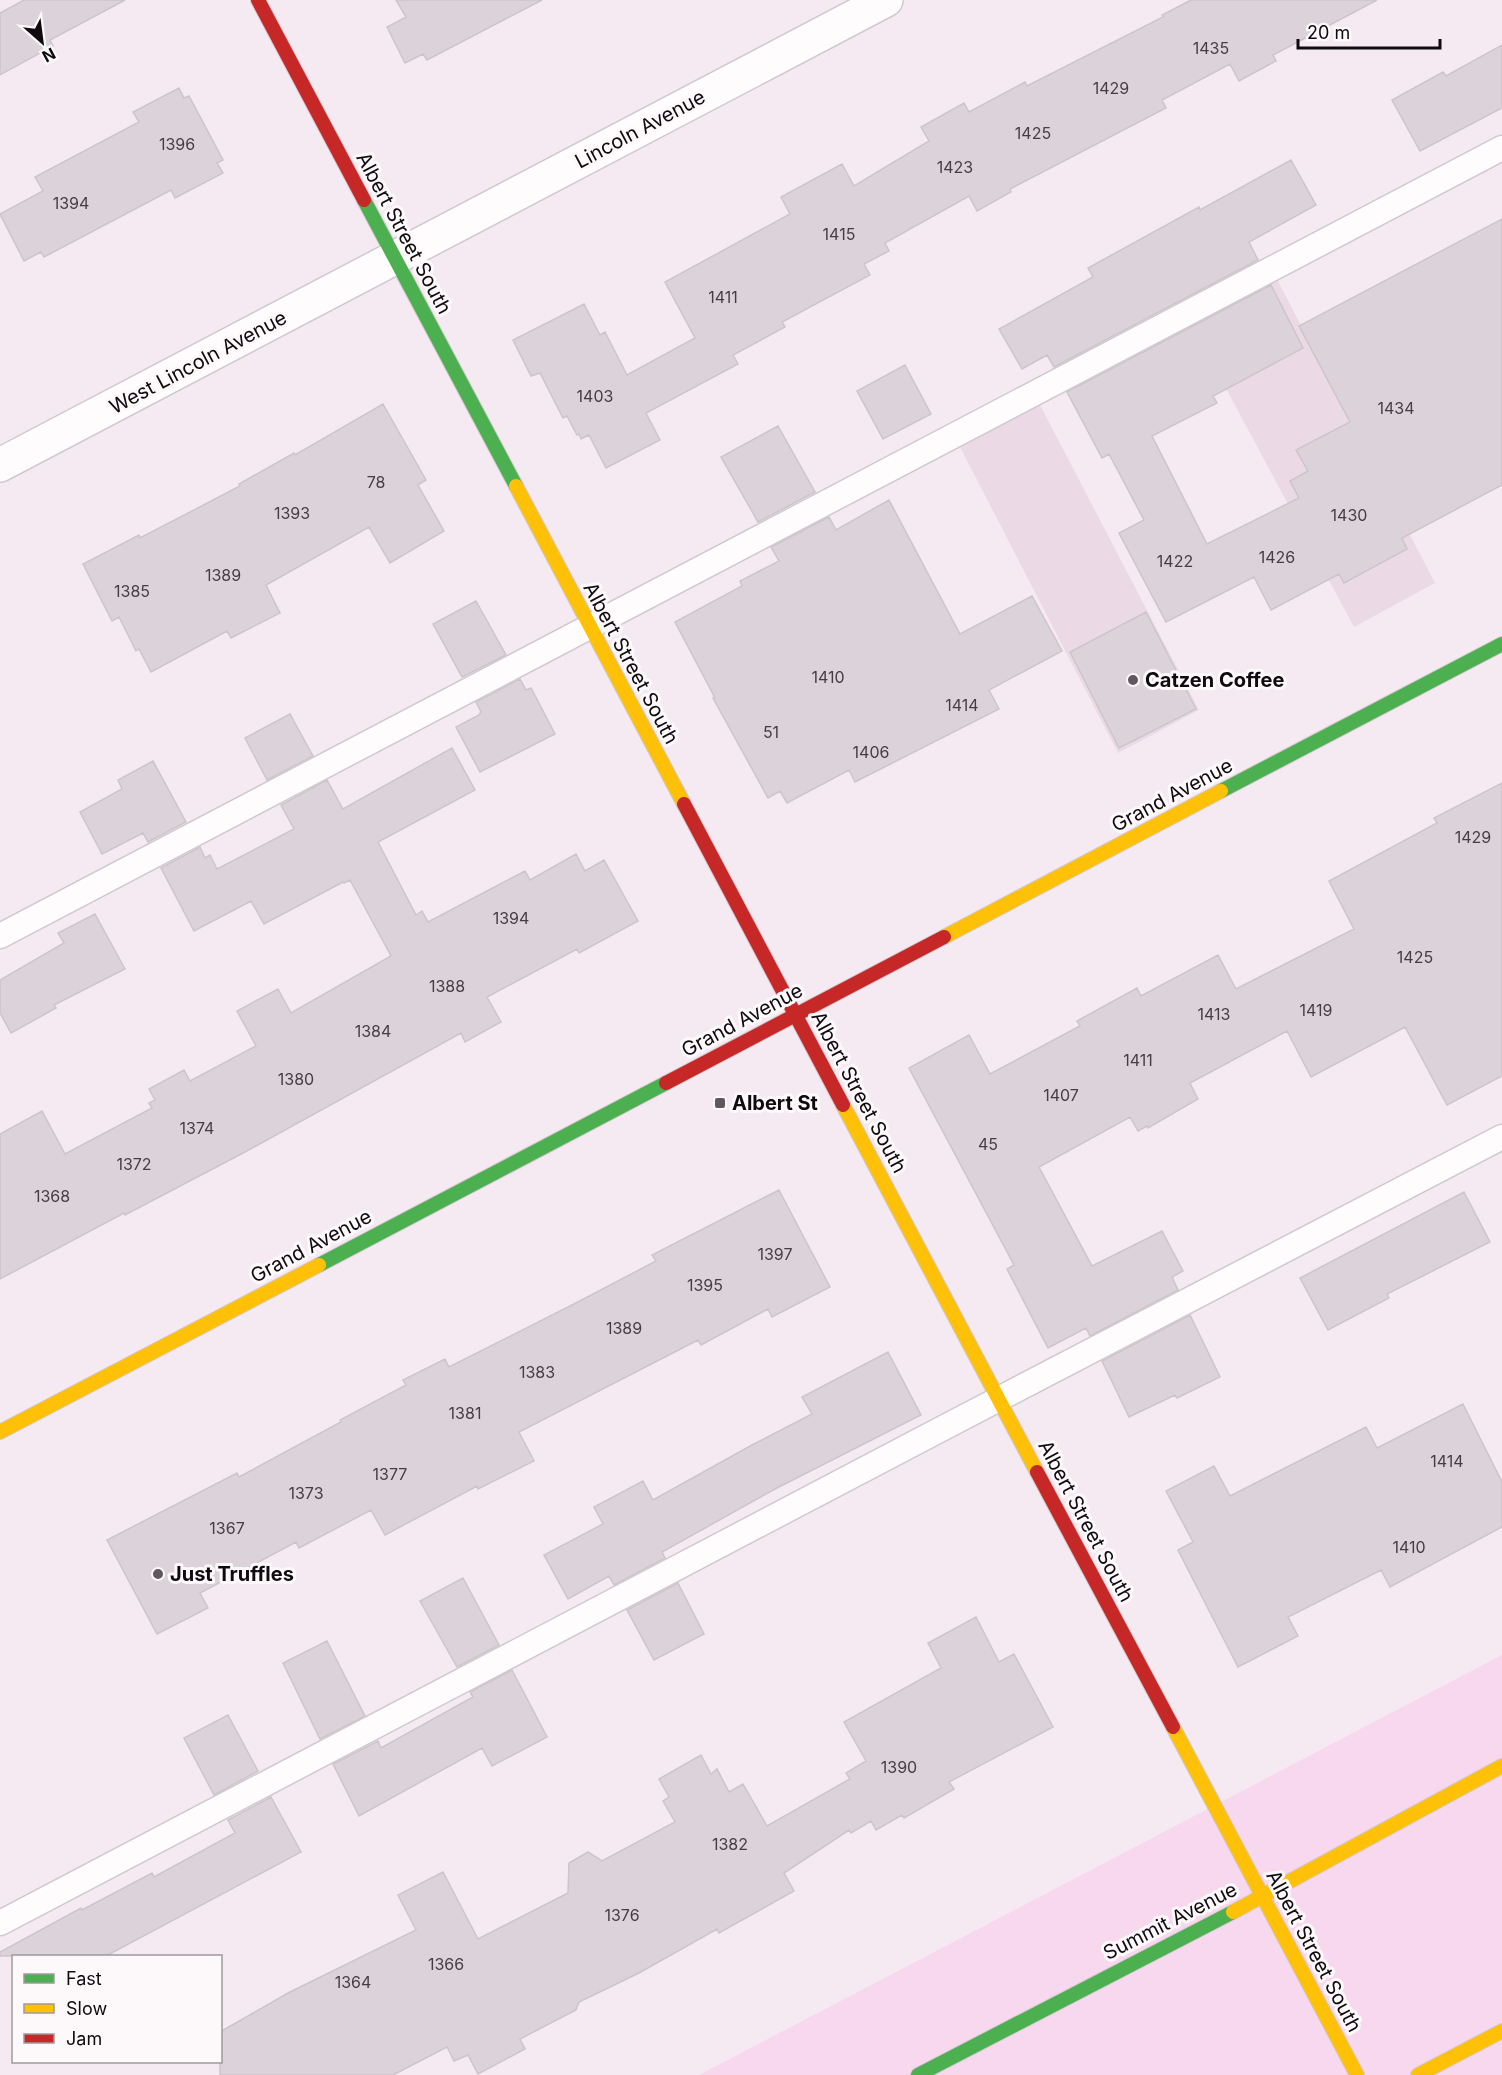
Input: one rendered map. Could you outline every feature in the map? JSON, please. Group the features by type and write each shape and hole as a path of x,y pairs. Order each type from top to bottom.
{"street":[{"name":"Albert Street South","path":"258,0 1357,2075"},
{"name":"Lincoln Avenue","path":"395,258 886,0"},
{"name":"West Lincoln Avenue","path":"0,465 395,258"},
{"name":"Grand Avenue","path":"0,1432 1502,644"},
{"name":"Summit Avenue","path":"918,2075 1263,1896 1502,1766"},
{"path":"1418,2075 1502,2031"}],"lane":[{"path":"0,936 1502,148"},
{"path":"0,1923 1502,1137"}],"shaded area":[{"path":"1270,266 1435,583 1354,627 1185,312"},
{"path":"1039,403 1199,710 1118,753 958,443"},
{"path":"1502,1655 1502,2075 699,2075"}],"building":[{"path":"24,0 125,0 50,40 53,46 0,75 0,13"},
{"path":"396,0 542,0 427,60 423,54 405,63 387,27 406,17"},
{"path":"1191,0 1377,0 1273,55 1276,61 1239,81 1230,64 1162,100 1166,108 1010,189 1011,192 977,211 969,196 885,243 889,251 864,264 870,275 782,322 785,327 733,355 738,364 646,413 660,440 606,468 589,435 581,439 567,416 563,418 540,373 531,376 513,340 584,304 600,335 605,332 627,375 695,338 665,282 790,214 781,197 842,164 854,186 929,141 921,127 964,103 969,112 1025,82 1027,86 1163,17 1162,15"},
{"path":"1502,45 1502,108 1420,151 1392,100 1443,72 1446,76"},
{"path":"179,88 184,98 189,96 223,160 217,163 223,173 175,198 171,190 44,257 41,252 24,261 0,214 43,191 35,177 139,122 133,112"},
{"path":"1291,160 1316,205 1249,242 1258,260 1054,367 1047,355 1022,369 999,329 1093,277 1088,268"},
{"path":"1502,219 1502,485 1402,538 1407,549 1344,583 1339,574 1271,610 1254,577 1166,622 1119,533 1144,520 1109,454 1102,458 1067,392 1271,285 1303,348 1213,396 1217,403 1152,436 1207,544 1299,498 1290,481 1308,471 1296,450 1350,422 1299,326"},
{"path":"905,365 931,414 883,439 857,391"},
{"path":"383,404 426,480 418,485 444,531 390,563 369,527 266,585 280,613 231,638 227,631 151,672 139,649 136,651 119,617 112,621 83,564 139,535 140,538 240,486 239,484 294,453 295,455"},
{"path":"778,426 815,492 758,522 721,457"},
{"path":"889,500 960,634 1032,596 1062,651 989,690 999,709 855,782 849,770 787,803 780,791 768,798 713,698 715,698 675,622 742,586 740,581 779,561 771,547 829,517 836,530"},
{"path":"476,601 506,655 462,677 433,624"},
{"name":"Catzen Coffee","path":"1146,612 1196,709 1119,748 1070,652"},
{"path":"520,679 526,690 531,688 555,734 480,772 456,727 479,715 481,712 476,702"},
{"path":"290,714 313,756 267,780 245,738"},
{"path":"452,748 475,790 378,842 416,915 422,911 428,922 525,871 530,880 576,854 585,871 604,860 638,921 579,953 577,949 487,997 501,1022 465,1042 461,1033 245,1152 0,1279 0,1134 42,1111 65,1154 152,1108 149,1103 155,1100 149,1089 184,1070 190,1081 256,1046 237,1011 278,989 291,1013 391,956 350,880 264,924 251,901 194,931 161,868 200,847 205,858 210,855 217,869 294,829 281,805 327,780 343,809"},
{"path":"153,761 186,822 148,842 143,833 102,854 80,812 122,789 118,780"},
{"path":"1502,783 1502,1076 1447,1105 1405,1027 1311,1077 1287,1031 1190,1083 1198,1099 1148,1128 1147,1126 1138,1131 1130,1117 1039,1167 1092,1266 1162,1231 1183,1271 1172,1277 1178,1290 1090,1336 1086,1328 1048,1348 1007,1269 1014,1265 909,1068 969,1035 990,1074 1080,1026 1077,1021 1137,988 1141,996 1218,955 1236,989 1354,929 1329,881 1437,823 1434,818"},
{"path":"95,914 125,969 54,1005 56,1008 11,1033 0,1013 0,980 64,943 58,933"},
{"path":"779,1190 830,1287 772,1317 768,1309 701,1345 698,1340 519,1432 534,1461 478,1489 477,1486 385,1535 371,1510 299,1548 296,1542 200,1593 208,1608 157,1634 107,1540 237,1473 239,1477 341,1422 340,1420 406,1385 403,1380 445,1359 449,1367 574,1304 656,1261 652,1255"},
{"path":"1464,1192 1490,1242 1387,1294 1389,1298 1328,1330 1300,1278"},
{"path":"1190,1315 1220,1377 1177,1398 1175,1395 1129,1417 1102,1361"},
{"path":"888,1352 921,1415 775,1489 662,1552 665,1558 614,1585 609,1576 568,1599 544,1555 603,1524 594,1507 643,1481 653,1500 812,1414 802,1397"},
{"path":"1463,1404 1502,1482 1502,1527 1390,1587 1381,1570 1288,1617 1298,1636 1238,1667 1178,1550 1193,1542 1166,1491 1214,1466 1230,1496 1366,1427 1377,1448"},
{"path":"463,1578 499,1645 457,1667 420,1601"},
{"path":"678,1583 704,1634 654,1660 627,1610"},
{"path":"976,1617 999,1662 1014,1654 1053,1727 949,1782 954,1789 904,1818 902,1815 876,1830 871,1821 851,1833 849,1830 784,1873 794,1891 719,1933 717,1929 639,1973 579,2002 576,2010 520,2039 525,2049 478,2074 468,2055 454,2061 447,2047 393,2075 220,2075 222,2031 288,1993 416,1930 398,1895 443,1872 478,1939 568,1893 569,1863 588,1852 602,1861 675,1822 663,1801 669,1797 659,1779 701,1755 711,1774 717,1769 729,1792 743,1784 767,1826 850,1779 846,1773 866,1761 844,1722 941,1668 928,1643"},
{"path":"327,1641 365,1716 320,1739 283,1663"},
{"path":"512,1670 547,1737 492,1766 482,1748 359,1816 333,1764 378,1741 381,1748 473,1697 470,1692"},
{"path":"228,1715 258,1771 214,1795 184,1738"},
{"path":"271,1797 301,1852 108,1955 0,1956 0,1952 81,1908 82,1910 152,1873 154,1877 235,1833 228,1820"}],"traffic: fast":[{"path":"364,200 516,486"},
{"path":"1221,791 1502,644"},
{"path":"319,1265 666,1083"},
{"path":"918,2075 1233,1912"}],"traffic: slow":[{"path":"516,486 684,804"},
{"path":"944,937 1221,791"},
{"path":"843,1105 1037,1472"},
{"path":"0,1432 319,1265"},
{"path":"1173,1727 1357,2075"},
{"path":"1233,1912 1502,1766"},
{"path":"1418,2075 1502,2031"}],"traffic: jam":[{"path":"258,0 364,200"},
{"path":"684,804 843,1105"},
{"path":"666,1083 944,937"},
{"path":"1037,1472 1173,1727"}],"place":[{"name":"Catzen Coffee","path":"1133,680"},
{"name":"Albert St","path":"720,1103"},
{"name":"Just Truffles","path":"158,1574"}]}
